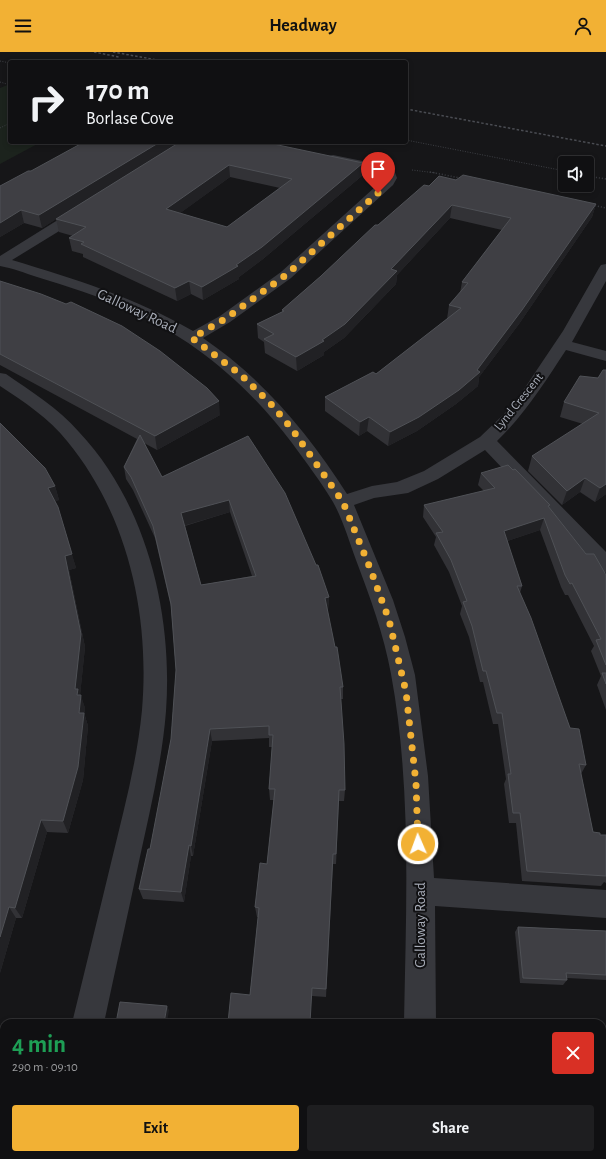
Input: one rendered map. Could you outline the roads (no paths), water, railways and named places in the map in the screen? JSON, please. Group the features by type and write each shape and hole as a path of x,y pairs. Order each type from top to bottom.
{"street":[{"path":"192,338 225,319 286,275 390,182 392,178 390,173 383,169 324,156"},
{"path":"1,261 90,205"},
{"name":"Galloway Road","path":"1,261 77,284 97,292 138,309 192,338 240,374 271,404 292,429 343,502 389,620 406,692 416,783 420,891 420,1019"},
{"name":"Lynd Crescent","path":"343,502 372,492 401,488 431,476 486,441 510,418 528,395 563,344 606,268"},
{"path":"563,344 606,356"},
{"path":"0,378 28,396 50,414 80,444 107,480 121,507 133,537 143,570 149,607 154,647 155,690 149,746 136,818 89,1019"},
{"path":"486,441 606,565"},
{"path":"420,891 606,904"}],"railway":[{"path":"94,52 119,57"},
{"path":"113,52 157,60"},
{"path":"408,109 606,146"}]}
